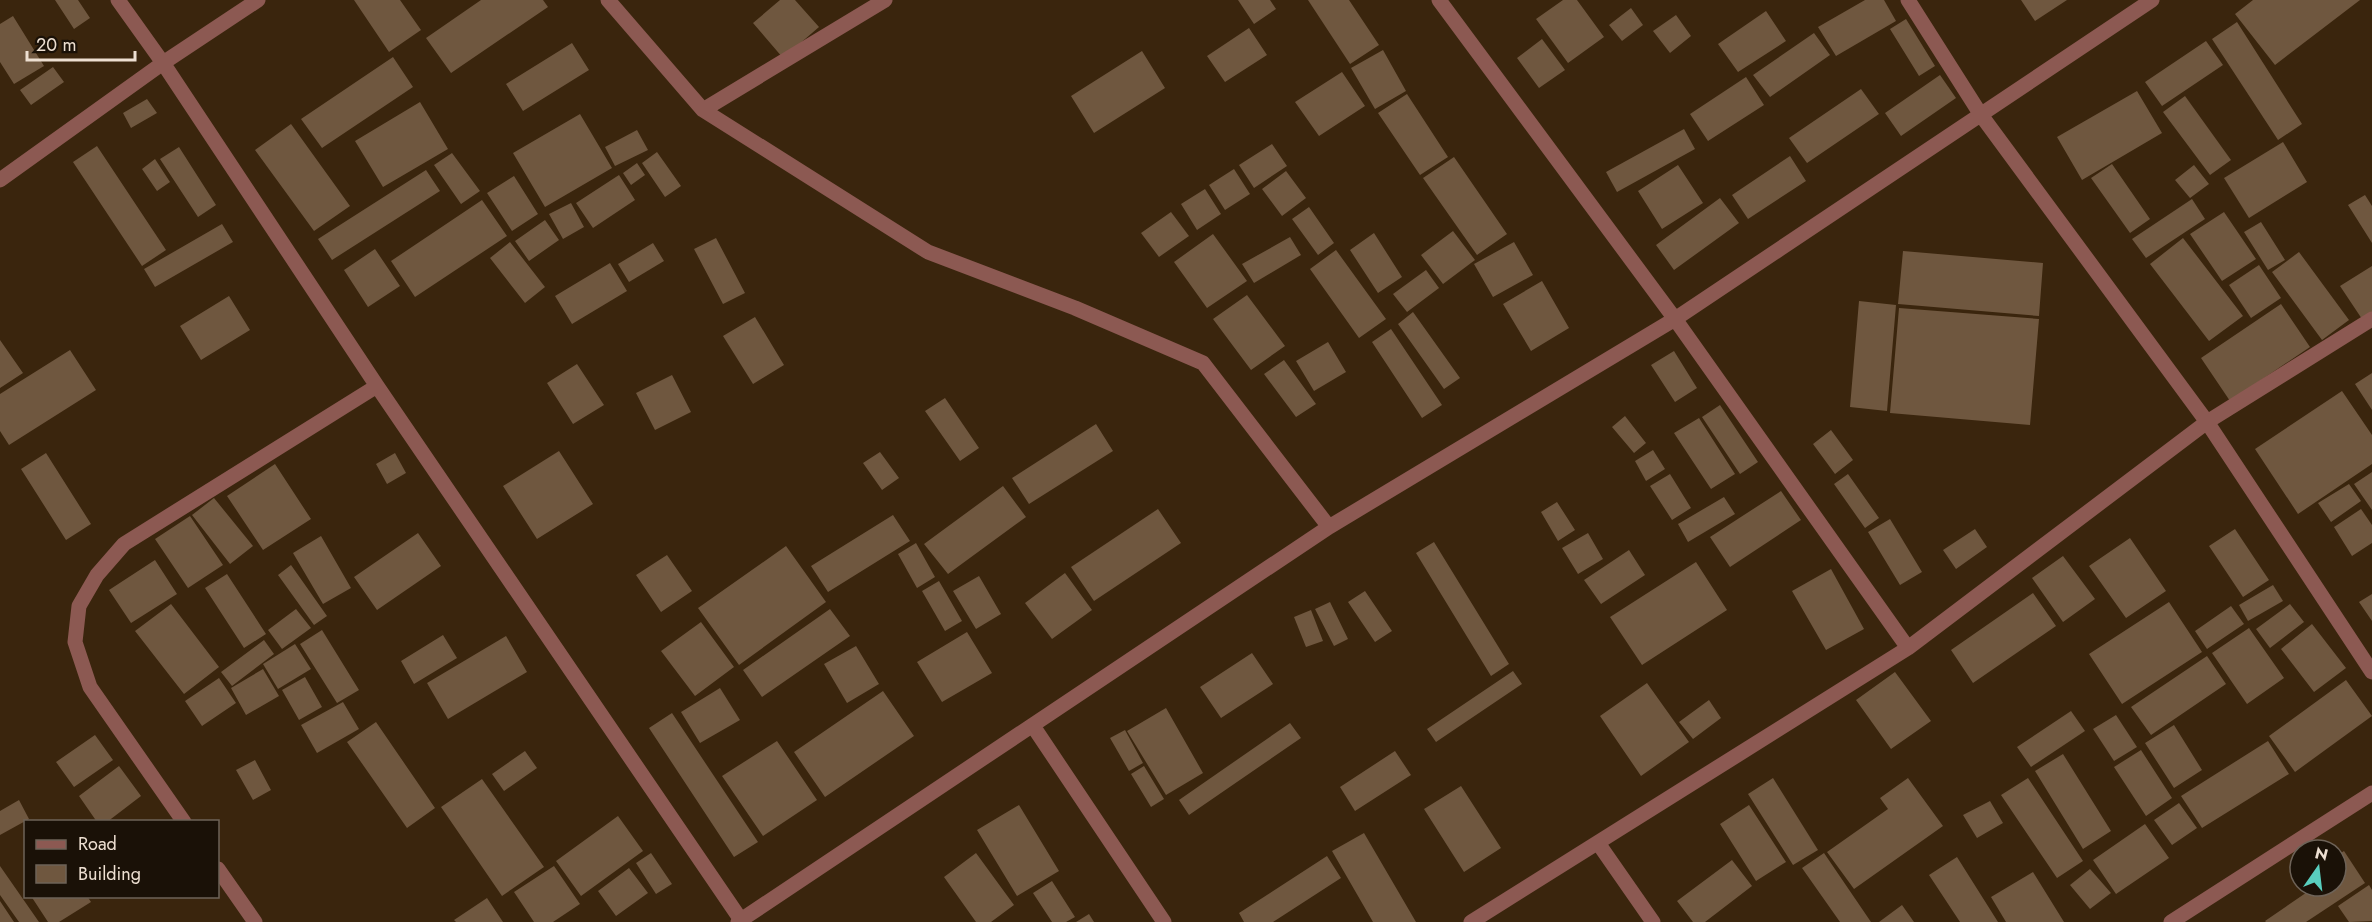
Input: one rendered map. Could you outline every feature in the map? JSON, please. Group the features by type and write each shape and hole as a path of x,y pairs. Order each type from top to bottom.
{"street":[{"path":"118,0 163,63 376,386 740,921 1329,527 1675,319 2152,0"},
{"path":"0,180 163,63 258,0"},
{"path":"608,0 703,110 928,252 1076,308 1203,363 1329,527"},
{"path":"703,110 885,0"},
{"path":"1439,0 1675,319 1908,648"},
{"path":"1908,0 1982,115 2207,422 2372,672"},
{"path":"1471,922 1908,648 2207,422 2372,319"},
{"path":"183,820 90,687 75,642 79,606 97,575 124,544 376,386"},
{"path":"1033,726 1164,922"},
{"path":"2171,922 2372,793"},
{"path":"1598,843 1653,922"},
{"path":"219,870 255,922"}],"building":[{"path":"55,0 78,0 90,18 74,29"},
{"path":"354,0 400,0 421,30 389,52"},
{"path":"481,0 543,0 548,7 451,73 426,38"},
{"path":"780,0 795,0 819,27 783,58 753,23"},
{"path":"1238,0 1270,0 1276,9 1254,24"},
{"path":"1308,0 1349,0 1379,45 1350,64"},
{"path":"1563,0 1577,0 1604,37 1568,63 1536,19"},
{"path":"1865,0 1884,0 1896,21 1836,56 1818,27"},
{"path":"2021,0 2067,0 2035,21"},
{"path":"2253,0 2360,0 2275,65 2235,14"},
{"path":"1631,8 1643,25 1622,41 1609,25"},
{"path":"1766,11 1786,41 1738,72 1718,44"},
{"path":"1676,15 1691,36 1670,53 1653,31"},
{"path":"13,16 44,66 14,84 0,62 0,24"},
{"path":"1906,19 1935,66 1919,76 1890,29"},
{"path":"2237,22 2302,124 2278,140 2212,39"},
{"path":"1249,28 1267,55 1225,82 1207,56"},
{"path":"1814,33 1830,55 1770,97 1753,75"},
{"path":"1542,39 1565,70 1539,88 1517,58"},
{"path":"2206,41 2223,65 2162,106 2145,82"},
{"path":"572,43 589,70 523,111 506,84"},
{"path":"1383,50 1406,91 1375,109 1351,68"},
{"path":"1142,51 1165,88 1094,133 1071,96"},
{"path":"393,57 413,87 322,148 301,119"},
{"path":"53,67 64,82 31,105 20,90"},
{"path":"1342,72 1365,106 1319,136 1295,102"},
{"path":"1940,75 1956,98 1901,136 1885,113"},
{"path":"1746,77 1764,105 1708,141 1690,114"},
{"path":"1861,89 1879,114 1807,163 1789,138"},
{"path":"2137,91 2162,133 2082,180 2057,137"},
{"path":"1407,94 1448,157 1420,175 1378,113"},
{"path":"2185,96 2231,160 2210,175 2163,112"},
{"path":"147,99 157,113 131,128 123,113"},
{"path":"420,102 448,149 383,187 355,141"},
{"path":"580,114 612,168 545,207 513,153"},
{"path":"291,124 350,206 314,231 255,150"},
{"path":"1684,129 1695,149 1617,192 1606,172"},
{"path":"637,130 648,150 615,166 605,147"},
{"path":"2283,142 2307,182 2249,218 2224,178"},
{"path":"1272,144 1287,166 1254,188 1239,165"},
{"path":"97,146 166,250 142,266 73,162"},
{"path":"179,147 216,205 198,217 160,159"},
{"path":"657,152 681,186 665,197 642,163"},
{"path":"452,153 480,191 461,204 434,165"},
{"path":"1790,156 1806,181 1748,219 1732,195"},
{"path":"1454,157 1507,234 1477,255 1423,178"},
{"path":"155,159 170,182 157,191 142,169"},
{"path":"637,163 645,175 631,185 623,173"},
{"path":"2112,164 2150,219 2130,233 2091,178"},
{"path":"1678,165 1703,203 1662,229 1638,191"},
{"path":"2194,165 2209,184 2190,198 2175,180"},
{"path":"1234,169 1250,194 1225,210 1209,185"},
{"path":"426,170 440,191 332,260 318,239"},
{"path":"1286,171 1306,198 1282,216 1262,189"},
{"path":"619,175 635,200 593,228 576,203"},
{"path":"514,176 538,214 512,231 487,193"},
{"path":"1205,189 1221,214 1197,230 1181,204"},
{"path":"2365,195 2372,206 2372,243 2348,205"},
{"path":"1720,198 1739,223 1674,270 1656,245"},
{"path":"2192,199 2205,219 2146,258 2132,239"},
{"path":"482,200 507,236 415,297 391,261"},
{"path":"571,203 584,227 563,239 549,214"},
{"path":"1309,207 1334,243 1318,255 1292,219"},
{"path":"1171,212 1189,236 1159,257 1141,233"},
{"path":"2224,212 2256,259 2222,281 2190,234"},
{"path":"545,220 559,240 529,261 515,241"},
{"path":"2261,222 2285,260 2268,270 2244,232"},
{"path":"222,224 233,242 155,287 144,269"},
{"path":"1453,231 1475,260 1443,284 1421,255"},
{"path":"1374,233 1402,277 1378,293 1350,250"},
{"path":"1213,234 1247,281 1207,308 1174,262"},
{"path":"1290,237 1301,255 1254,283 1242,264"},
{"path":"716,238 745,293 723,304 694,249"},
{"path":"2183,238 2243,316 2209,341 2150,264"},
{"path":"510,242 545,287 525,303 490,258"},
{"path":"1514,242 1533,275 1493,297 1474,264"},
{"path":"653,243 664,261 629,282 618,264"},
{"path":"375,249 400,286 368,307 344,270"},
{"path":"1336,250 1386,319 1359,338 1310,269"},
{"path":"1903,251 2043,263 2039,316 1898,304"},
{"path":"2299,252 2349,320 2322,340 2272,272"},
{"path":"610,263 627,291 572,324 555,296"},
{"path":"2259,265 2281,298 2251,318 2229,285"},
{"path":"2372,266 2372,313 2362,319 2340,286"},
{"path":"1426,270 1439,288 1407,312 1393,294"},
{"path":"1542,281 1569,328 1531,351 1503,304"},
{"path":"1247,295 1285,346 1251,370 1213,319"},
{"path":"229,296 250,330 201,360 180,326"},
{"path":"1859,301 1896,305 1887,411 1850,407"},
{"path":"2281,304 2310,347 2230,401 2201,358"},
{"path":"1899,308 2039,319 2030,425 1890,413"},
{"path":"1413,312 1460,378 1444,389 1398,324"},
{"path":"755,317 784,365 753,384 723,336"},
{"path":"1391,329 1442,405 1422,418 1372,342"},
{"path":"0,340 23,373 0,388"},
{"path":"1328,342 1346,372 1314,391 1296,361"},
{"path":"70,350 96,390 9,445 0,431 0,394"},
{"path":"1674,351 1697,388 1675,402 1651,365"},
{"path":"1284,360 1316,404 1296,417 1264,374"},
{"path":"577,364 604,405 573,424 547,383"},
{"path":"2372,373 2372,410 2355,384"},
{"path":"672,375 691,412 655,430 636,393"},
{"path":"2342,391 2372,435 2372,464 2298,514 2255,449"},
{"path":"945,398 979,448 960,461 925,411"},
{"path":"1720,405 1758,462 1740,474 1702,417"},
{"path":"1625,416 1646,443 1634,453 1612,427"},
{"path":"1699,418 1735,474 1711,489 1674,433"},
{"path":"1096,424 1113,451 1029,504 1012,478"},
{"path":"1831,430 1853,460 1835,474 1813,444"},
{"path":"1653,450 1665,469 1646,481 1635,461"},
{"path":"559,451 593,504 537,539 503,486"},
{"path":"880,452 899,478 882,490 863,463"},
{"path":"46,453 91,524 66,540 21,469"},
{"path":"395,453 406,473 387,484 376,464"},
{"path":"275,464 311,519 263,550 227,496"},
{"path":"2372,472 2372,510 2354,484"},
{"path":"1670,474 1691,508 1672,520 1650,486"},
{"path":"1848,474 1879,518 1865,528 1834,484"},
{"path":"2349,484 2361,501 2331,522 2318,503"},
{"path":"1003,486 1026,517 948,574 924,544"},
{"path":"1781,491 1801,520 1730,567 1710,537"},
{"path":"1724,497 1735,514 1688,542 1678,524"},
{"path":"214,498 253,546 230,564 192,515"},
{"path":"1557,502 1575,530 1558,541 1541,512"},
{"path":"1158,509 1181,543 1094,601 1071,567"},
{"path":"2361,509 2372,525 2372,543 2352,556 2334,527"},
{"path":"893,515 910,541 828,592 811,566"},
{"path":"190,516 223,565 188,588 155,539"},
{"path":"1890,519 1922,572 1900,585 1868,532"},
{"path":"1975,529 1987,547 1956,569 1943,550"},
{"path":"2235,529 2269,580 2243,597 2209,546"},
{"path":"418,533 441,566 377,610 354,577"},
{"path":"1588,533 1603,559 1578,574 1562,548"},
{"path":"321,536 351,588 323,604 293,553"},
{"path":"2130,538 2166,591 2126,618 2089,566"},
{"path":"1434,542 1509,664 1491,676 1416,553"},
{"path":"916,543 935,577 917,588 898,554"},
{"path":"786,546 826,602 739,665 698,608"},
{"path":"1629,550 1645,575 1601,604 1584,580"},
{"path":"667,555 692,591 661,612 636,575"},
{"path":"2063,556 2095,599 2063,622 2032,578"},
{"path":"155,560 177,594 131,623 109,590"},
{"path":"1696,562 1727,610 1642,665 1610,617"},
{"path":"291,565 327,616 314,625 278,575"},
{"path":"1831,569 1864,629 1826,650 1792,591"},
{"path":"1065,573 1092,610 1052,639 1025,603"},
{"path":"227,574 266,634 244,648 205,588"},
{"path":"979,576 1001,614 976,629 953,591"},
{"path":"939,581 962,621 945,631 922,591"},
{"path":"2273,585 2283,601 2248,621 2239,605"},
{"path":"1365,591 1392,631 1375,642 1348,602"},
{"path":"2033,593 2056,626 1973,683 1951,650"},
{"path":"2372,594 2372,621 2359,602"},
{"path":"1330,602 1348,639 1334,646 1315,609"},
{"path":"2169,602 2202,652 2122,704 2089,654"},
{"path":"171,604 219,667 184,694 135,631"},
{"path":"2290,604 2304,622 2270,648 2256,629"},
{"path":"2231,606 2244,624 2207,649 2195,631"},
{"path":"296,609 311,628 282,649 268,630"},
{"path":"830,609 850,636 762,697 743,670"},
{"path":"1311,610 1323,641 1306,647 1294,617"},
{"path":"701,622 734,667 695,696 661,651"},
{"path":"2312,624 2346,668 2314,692 2281,649"},
{"path":"2249,628 2284,678 2247,704 2212,653"},
{"path":"322,630 359,690 337,703 300,644"},
{"path":"967,632 992,673 942,702 917,662"},
{"path":"443,635 457,658 414,684 401,661"},
{"path":"506,636 527,672 448,719 427,683"},
{"path":"264,640 274,654 232,686 221,672"},
{"path":"295,644 311,669 278,689 263,664"},
{"path":"856,646 879,684 847,703 824,664"},
{"path":"1252,653 1273,684 1221,718 1200,687"},
{"path":"2207,656 2226,684 2151,735 2131,707"},
{"path":"263,669 279,696 246,715 231,688"},
{"path":"1513,671 1522,684 1436,742 1427,729"},
{"path":"1895,672 1931,721 1891,749 1856,700"},
{"path":"305,677 322,707 299,720 282,690"},
{"path":"219,678 236,703 202,726 185,701"},
{"path":"2346,680 2372,716 2295,772 2269,736"},
{"path":"1647,683 1689,742 1641,776 1600,716"},
{"path":"720,688 740,720 700,743 681,712"},
{"path":"883,691 914,736 825,797 794,752"},
{"path":"1709,700 1721,718 1693,739 1679,722"},
{"path":"343,702 359,729 317,753 301,725"},
{"path":"1166,708 1203,773 1166,795 1127,731"},
{"path":"2071,711 2085,731 2031,767 2017,747"},
{"path":"672,713 758,842 734,857 649,728"},
{"path":"2116,715 2137,747 2114,761 2093,729"},
{"path":"376,722 435,808 407,828 347,742"},
{"path":"1290,723 1301,738 1189,815 1179,800"},
{"path":"2174,725 2202,770 2174,788 2145,743"},
{"path":"1125,730 1143,763 1129,771 1110,738"},
{"path":"95,735 113,760 74,787 56,762"},
{"path":"777,741 817,800 763,836 722,776"},
{"path":"2268,741 2289,774 2202,828 2181,796"},
{"path":"2141,750 2172,798 2146,816 2114,767"},
{"path":"525,751 537,768 504,791 492,774"},
{"path":"1395,751 1411,775 1355,811 1340,787"},
{"path":"2063,754 2111,831 2083,849 2035,771"},
{"path":"255,760 271,790 253,800 236,770"},
{"path":"119,766 141,796 110,820 96,820 79,796"},
{"path":"1144,766 1164,799 1151,807 1131,774"},
{"path":"1773,778 1818,850 1793,865 1748,794"},
{"path":"1908,778 1943,826 1854,889 1827,852 1888,809 1880,798"},
{"path":"2028,778 2083,861 2057,878 2001,795"},
{"path":"482,779 544,867 502,896 441,807"},
{"path":"1461,786 1501,848 1464,872 1424,809"},
{"path":"19,800 29,819 0,835 0,811"},
{"path":"1990,801 2003,823 1977,838 1963,815"},
{"path":"2179,803 2197,828 2172,845 2154,820"},
{"path":"1019,805 1059,871 1017,896 977,830"},
{"path":"1749,805 1786,862 1756,881 1720,824"},
{"path":"618,816 643,851 581,896 556,861"},
{"path":"2145,824 2169,858 2116,894 2093,860"},
{"path":"1364,833 1416,922 1373,922 1332,851"},
{"path":"651,853 672,884 656,894 636,863"},
{"path":"976,853 1014,905 991,922 976,922 944,877"},
{"path":"1824,853 1871,922 1840,922 1802,868"},
{"path":"1327,856 1341,878 1273,922 1244,922 1239,913"},
{"path":"1957,857 1998,922 1960,922 1929,875"},
{"path":"2348,857 2365,883 2348,894"},
{"path":"1732,860 1752,886 1705,922 1693,922 1677,901"},
{"path":"0,866 39,922 19,922 0,895"},
{"path":"554,866 580,904 553,922 534,922 514,892"},
{"path":"629,868 648,893 616,916 598,891"},
{"path":"2090,869 2111,893 2090,909 2070,885"},
{"path":"2033,872 2064,922 2006,922 1991,897"},
{"path":"1052,881 1075,917 1066,922 1052,922 1033,893"},
{"path":"2369,885 2372,890 2372,921 2349,922 2338,906"},
{"path":"32,898 88,898 91,902 59,922 48,922"},
{"path":"487,898 503,922 456,922 454,920"},
{"path":"2299,898 2342,898 2306,922 2265,921"},
{"path":"0,901 14,922 0,922"},
{"path":"1902,905 1914,922 1879,922"},
{"path":"1089,914 1094,922 1076,922"}]}
